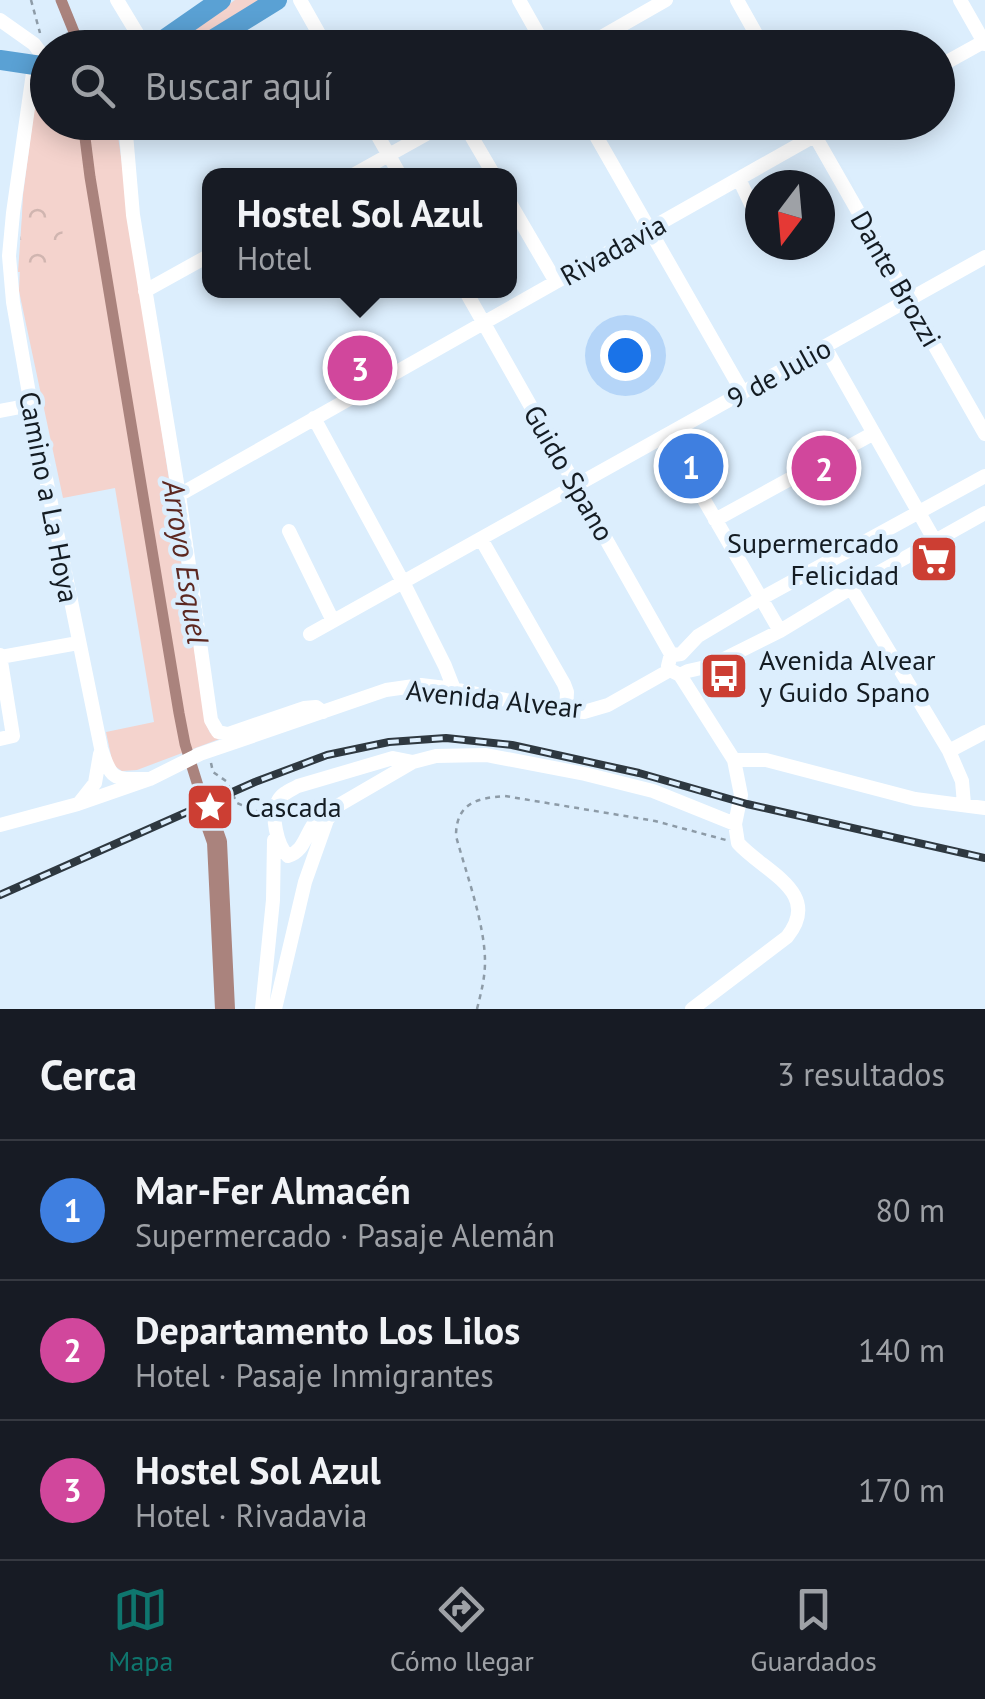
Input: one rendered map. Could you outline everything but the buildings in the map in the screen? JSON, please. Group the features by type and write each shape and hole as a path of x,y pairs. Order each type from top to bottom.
{"highway":[{"path":"176,30 221,0"},
{"path":"229,30 278,0"},
{"path":"0,60 30,61"}],"street":[{"path":"117,0 137,30"},
{"path":"300,0 317,30"},
{"path":"519,0 536,30"},
{"path":"614,30 666,0"},
{"path":"737,0 754,30"},
{"path":"955,58 984,42 960,0"},
{"path":"0,20 30,49"},
{"name":"Camino a La Hoya","path":"30,113 6,216 13,302 30,405 100,748 94,783 78,804"},
{"path":"127,140 145,291 211,720 218,732 228,734 310,706 322,712"},
{"path":"380,140 395,168"},
{"path":"367,168 416,140"},
{"path":"473,140 489,168"},
{"path":"598,140 742,393"},
{"name":"Rivadavia","path":"178,495 738,179 795,140"},
{"name":"Dante Brozzi","path":"817,140 985,434"},
{"path":"738,179 745,193"},
{"path":"517,215 556,282"},
{"name":"9 de Julio","path":"310,634 984,258"},
{"path":"145,291 202,259"},
{"name":"Guido Spano","path":"469,298 734,760 741,795 735,824"},
{"path":"825,347 936,542"},
{"path":"0,411 30,405"},
{"path":"314,418 403,582 454,689"},
{"path":"715,520 874,432"},
{"path":"667,436 780,632"},
{"name":"Avenida Alvear","path":"681,669 698,636 985,476"},
{"name":"Avenida Alvear","path":"156,775 204,753 403,686 454,689 566,712 608,705 681,669 710,666 780,632 985,513"},
{"path":"289,532 333,621"},
{"path":"481,538 564,684 566,712"},
{"path":"852,588 949,751 962,782 964,804"},
{"path":"0,739 13,736 0,656 78,643"},
{"path":"949,751 985,732"},
{"path":"100,748 108,771 117,778 156,775"},
{"path":"275,819 282,850 288,856 295,855 322,812 413,762 436,756 486,755 653,791 735,824 738,843 796,895 800,912 797,925 787,937 692,1009"},
{"path":"262,1009 273,900 276,803 298,786 393,758 413,762"},
{"path":"734,760 766,760 915,799 985,808"},
{"path":"0,824 78,804 156,775"},
{"path":"276,1009 304,882 327,820 339,805"}],"path":[{"path":"31,0 40,30"},
{"path":"204,753 213,772 226,781 237,802 275,819"},
{"path":"477,1009 484,972 483,937 456,836 456,824 470,803 484,797 506,796 655,821 738,843"}],"green space":[{"path":"235,0 263,0 210,30 194,30"},
{"path":"30,140 119,140 205,722 210,733 222,738 137,770 122,771 113,765 106,732 154,722 115,488 63,498 19,291 23,195"},
{"path":"63,198 62,271 18,272 23,202"}],"waterway":[{"name":"Arroyo Esquel","path":"61,0 73,30"},
{"name":"Arroyo Esquel","path":"85,140 179,713 204,805"},
{"name":"Arroyo Esquel","path":"204,805 217,842 225,1009"}],"railway":[{"path":"0,895 255,782 327,755 389,742 446,738 512,745 639,773 747,804 985,858"}],"place":[{"name":"Hostel Sol Azul","path":"360,368"},
{"name":"Mar-Fer Almacén","path":"691,466"},
{"name":"Departamento Los Lilos","path":"824,468"},
{"name":"Supermercado Felicidad","path":"934,559"},
{"name":"Avenida Alvear y Guido Spano","path":"724,676"},
{"name":"Cascada","path":"210,807"}]}
